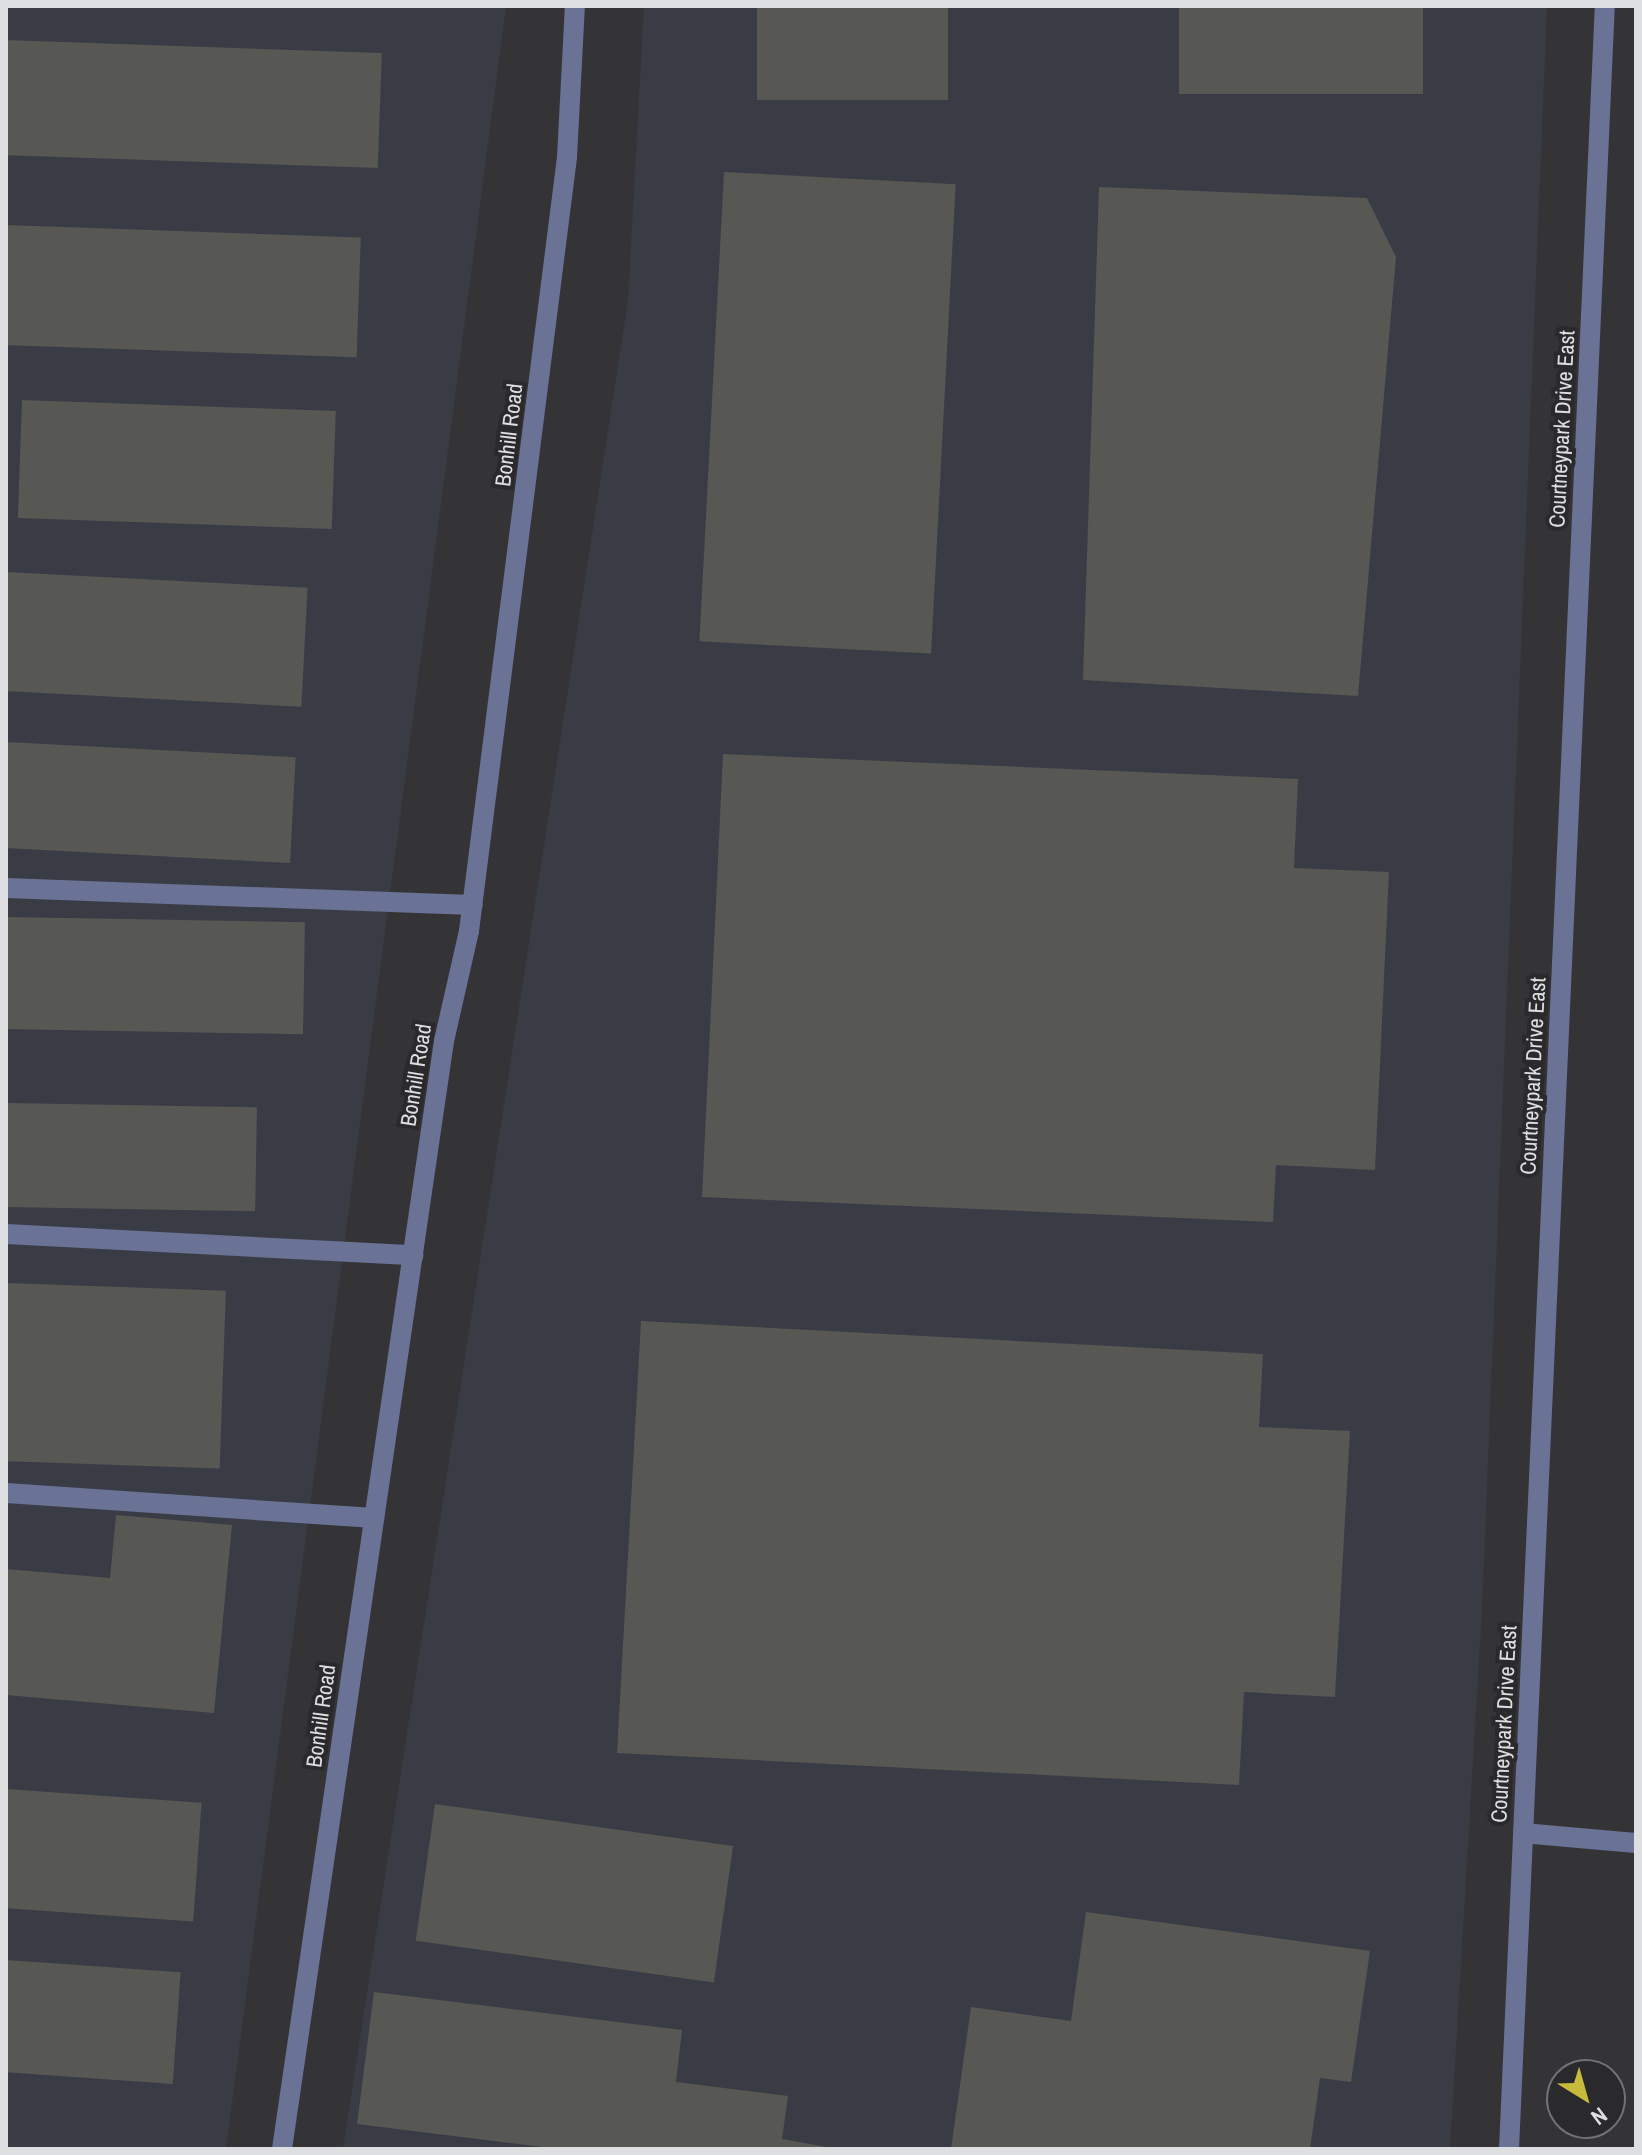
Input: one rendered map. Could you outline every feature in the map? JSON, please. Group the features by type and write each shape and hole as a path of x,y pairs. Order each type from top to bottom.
{"street":[{"name":"Bonhill Road","path":"282,2149 444,1041 473,905 567,157 575,6"},
{"name":"Courtneypark Drive East","path":"1509,2149 1605,6"},
{"path":"6,888 473,905"},
{"path":"6,1234 413,1255"},
{"path":"6,1493 374,1518"},
{"path":"1523,1833 1636,1843"}],"shaded area":[{"path":"6,6 506,6 226,2149 6,2149"},
{"path":"644,6 1547,6 1482,1609 1450,2149 343,2149 628,301"}],"building":[{"path":"757,6 948,6 948,100 757,100"},
{"path":"1179,6 1423,6 1423,94 1179,94"},
{"path":"6,40 382,53 378,168 6,155"},
{"path":"724,172 956,184 931,653 699,641"},
{"path":"1099,187 1367,198 1396,257 1358,696 1083,680"},
{"path":"6,225 361,237 357,357 6,345"},
{"path":"22,400 336,411 332,529 18,518"},
{"path":"6,572 308,588 301,707 6,691"},
{"path":"6,742 296,757 290,863 6,848"},
{"path":"723,754 1298,779 1294,868 1389,872 1375,1170 1276,1165 1273,1222 702,1197"},
{"path":"6,917 305,922 303,1034 6,1029"},
{"path":"6,1103 257,1107 255,1211 6,1207"},
{"path":"6,1283 226,1291 220,1469 6,1461"},
{"path":"641,1321 1263,1354 1259,1427 1350,1431 1335,1697 1244,1692 1239,1785 617,1753"},
{"path":"116,1515 232,1525 214,1713 6,1695 6,1569 110,1578"},
{"path":"6,1789 202,1803 193,1921 6,1908"},
{"path":"435,1804 733,1846 714,1983 416,1941"},
{"path":"1086,1912 1370,1951 1351,2082 1320,2078 1310,2149 951,2149 971,2007 1071,2021"},
{"path":"6,1960 181,1972 173,2084 6,2072"},
{"path":"374,1992 682,2030 676,2082 788,2096 782,2139 838,2149 559,2149 357,2124"}]}
